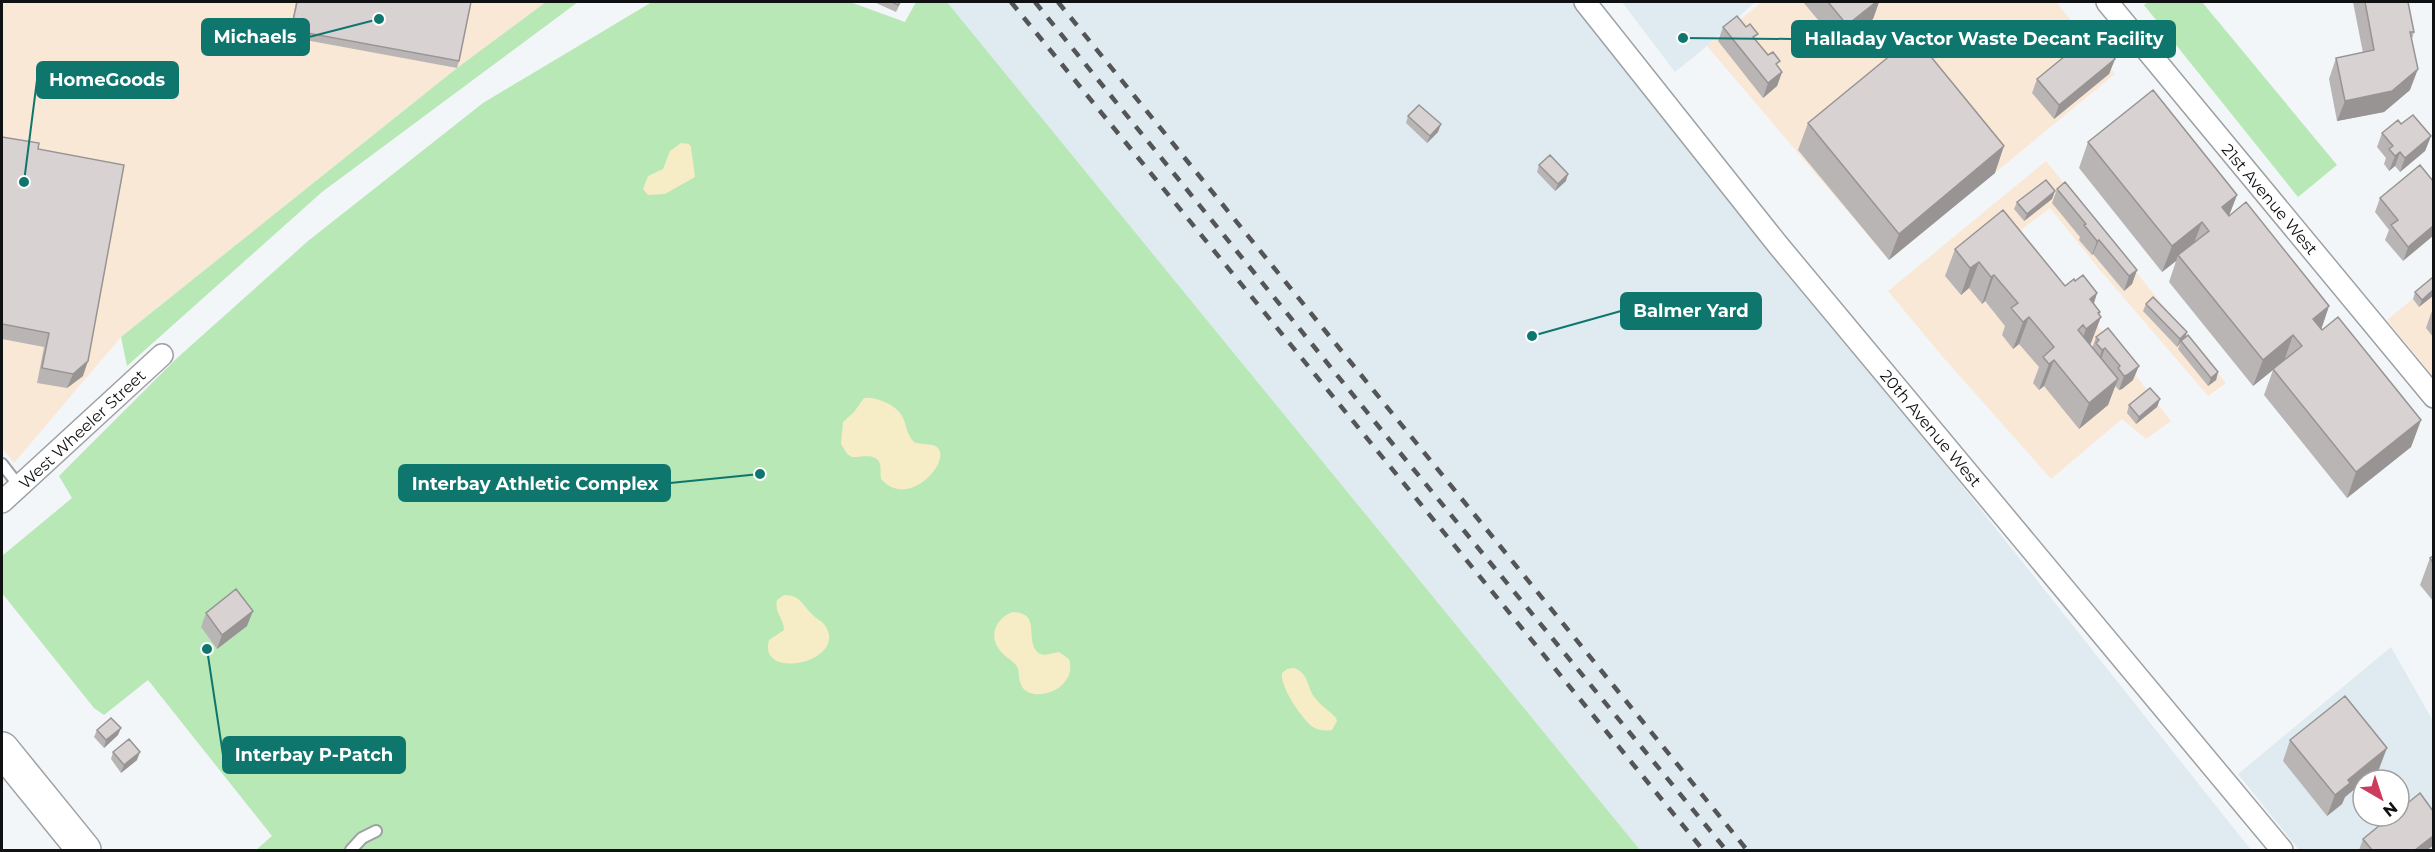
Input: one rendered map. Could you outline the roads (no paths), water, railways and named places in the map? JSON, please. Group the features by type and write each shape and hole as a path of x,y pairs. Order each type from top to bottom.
{"main road":[{"path":"2,749 84,850"}],"street":[{"name":"20th Avenue West","path":"1585,2 1778,245 2282,850"},
{"name":"21st Avenue West","path":"2107,2 2433,397"},
{"name":"West Wheeler Street","path":"2,502 162,355"}],"lane":[{"path":"2,464 19,486"},
{"path":"351,850 362,838 376,831"}],"railway":[{"path":"1011,2 1703,850"},
{"path":"1035,2 1392,443 1726,850"},
{"path":"1058,2 1747,850"}],"place":[{"name":"Michaels","path":"379,19"},
{"name":"Halladay Vactor Waste Decant Facility","path":"1683,38"},
{"name":"HomeGoods","path":"24,182"},
{"name":"Balmer Yard","path":"1532,336"},
{"name":"Interbay Athletic Complex","path":"760,474"},
{"name":"Interbay P-Patch","path":"207,649"}]}
